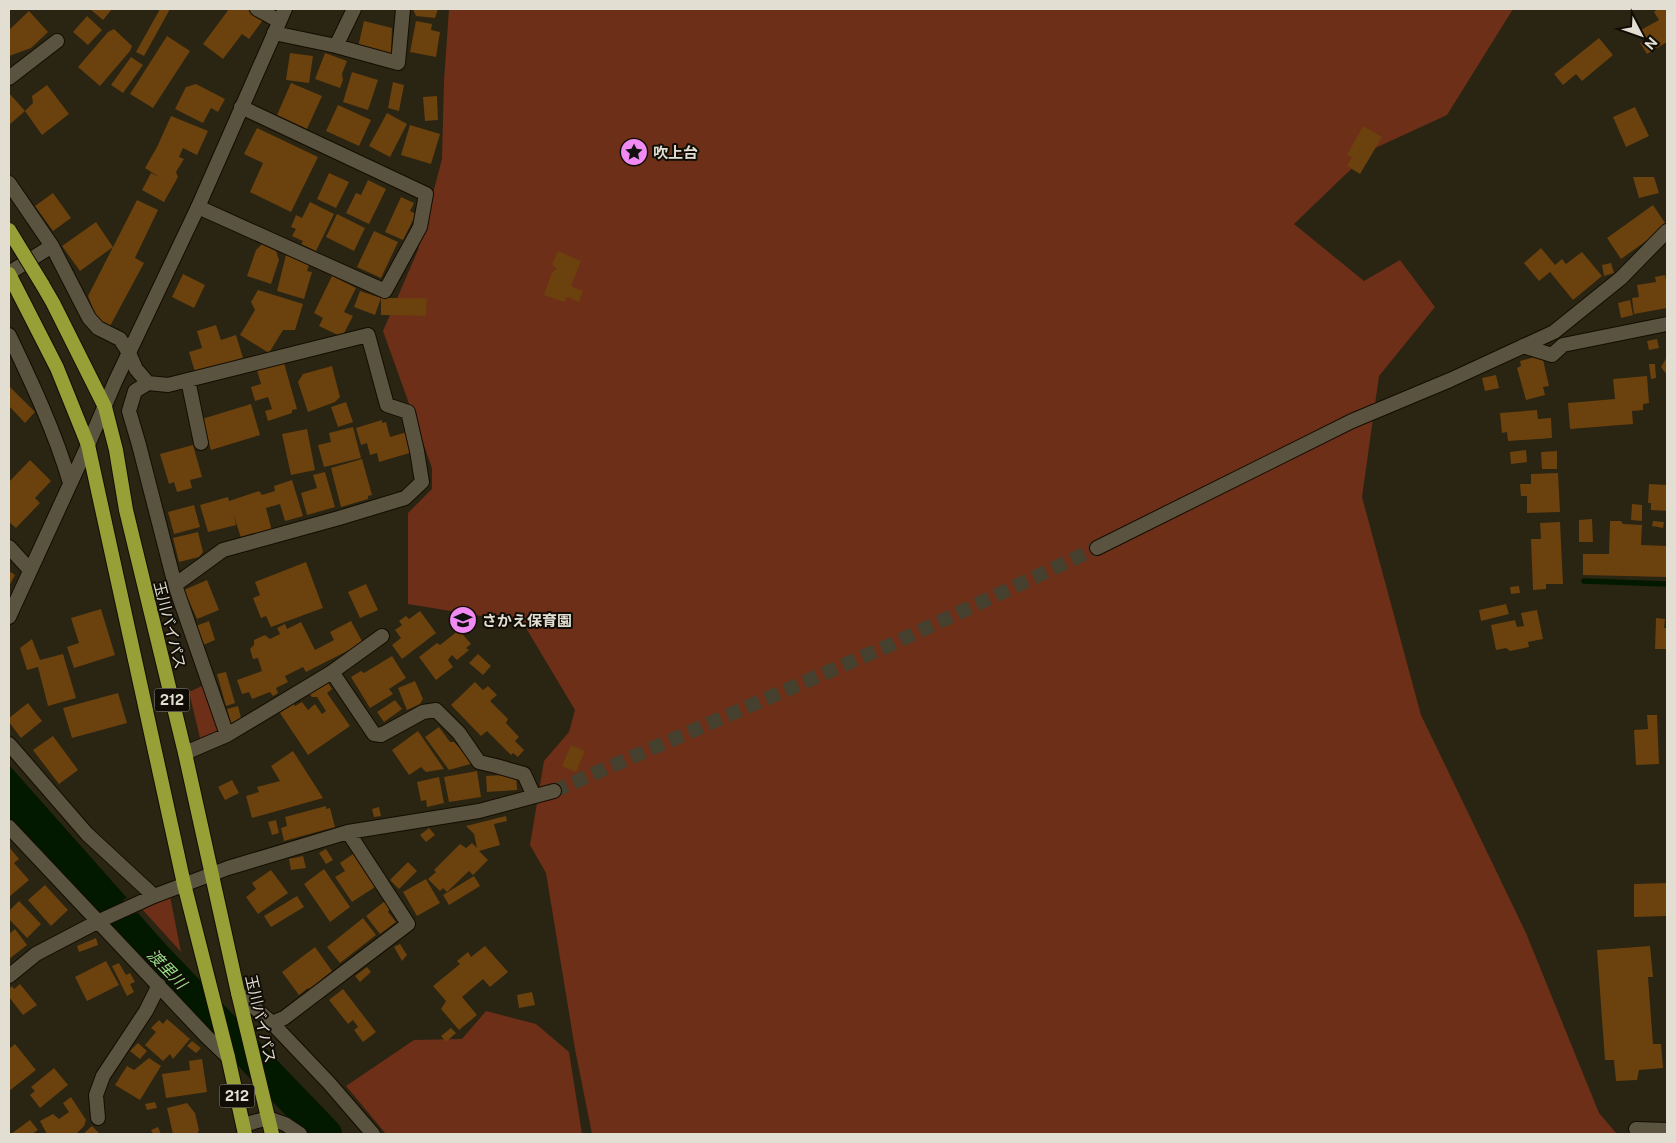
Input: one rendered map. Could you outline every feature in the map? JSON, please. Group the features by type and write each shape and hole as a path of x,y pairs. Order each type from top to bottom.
{"highway":[{"name":"玉川バイパス","path":"9,230 53,303 105,407 116,450 126,510 185,753 238,993 272,1134"},
{"name":"212","path":"9,274 57,368 88,446 184,884 228,1057 244,1129"}],"street":[{"path":"257,9 279,21 336,46 398,63 403,9"},
{"path":"336,46 354,9"},
{"path":"9,617 129,353 198,207 279,21"},
{"path":"9,78 57,41"},
{"path":"198,207 385,290 420,227 426,194 241,108"},
{"path":"9,183 52,246 89,318 98,328 120,338 136,369 148,382 168,385 368,335 387,405 408,412 422,482 405,498 222,550 175,585"},
{"path":"1097,548 1352,421 1450,380 1554,332 1621,278 1667,231"},
{"path":"9,274 52,246"},
{"path":"1523,346 1552,355 1562,345 1667,324"},
{"path":"9,335 34,389 62,457 70,483"},
{"path":"188,380 201,443"},
{"path":"148,382 135,391 129,411 175,585 227,735"},
{"path":"9,547 30,570"},
{"path":"185,753 227,735 332,672 382,636"},
{"path":"332,672 374,734 381,735 423,712 436,710 459,733 479,762 524,774 534,796"},
{"path":"9,744 87,834 154,896"},
{"path":"9,976 36,954 97,922 154,896 212,874 348,832 479,811 554,791"},
{"path":"9,827 97,922 228,1057"},
{"path":"272,1022 284,1018 408,924 348,832"},
{"path":"98,1118 96,1095 102,1076 146,1011 159,985"},
{"path":"238,993 272,1022 329,1082 374,1134"},
{"path":"244,1129 268,1118 285,1124 300,1134"},
{"path":"1636,1129 1667,1130"}],"shaded area":[{"path":"449,9 1513,9 1447,115 1371,150 1294,224 1364,281 1400,260 1435,307 1379,376 1362,497 1421,715 1526,933 1599,1113 1617,1134 592,1134 575,1049 546,873 530,845 544,761 569,732 575,710 523,623 408,604 408,513 432,489 432,468 383,331 418,250 442,159 444,81"},
{"path":"204,685 219,731 200,738 189,692"},
{"path":"170,896 181,952 141,908"},
{"path":"486,1011 536,1024 569,1052 582,1134 386,1134 346,1086 414,1040 462,1039"}],"water":[{"path":"9,765 127,898 98,912 9,820"},
{"path":"138,913 181,962 190,1000 112,923"}],"building":[{"path":"90,9 112,9 103,20"},
{"path":"160,9 170,9 144,56 136,52"},
{"path":"229,9 247,9 263,20 249,39 242,34 223,59 203,44"},
{"path":"413,9 438,9 435,18 416,16"},
{"path":"1657,9 1667,9 1667,42 1647,54 1640,43 1645,41 1639,31 1659,20 1654,12"},
{"path":"29,11 48,32 31,48 9,56 9,30"},
{"path":"87,16 102,30 88,45 73,32"},
{"path":"364,21 392,28 391,55 358,47"},
{"path":"416,21 432,24 431,30 440,32 436,57 410,52"},
{"path":"114,29 132,46 130,51 100,86 78,67 108,32"},
{"path":"167,36 190,51 153,108 130,94"},
{"path":"1599,38 1613,55 1582,81 1576,74 1563,85 1554,74"},
{"path":"290,53 313,56 309,83 286,80"},
{"path":"325,53 347,61 342,74 343,80 340,88 315,79"},
{"path":"131,57 143,65 123,93 111,85"},
{"path":"352,72 378,80 368,110 343,102"},
{"path":"393,82 404,85 399,111 388,108"},
{"path":"291,83 322,96 307,129 277,115"},
{"path":"196,84 225,99 218,112 211,108 203,123 175,109 186,87"},
{"path":"47,85 69,114 42,135 25,111 33,103 32,96"},
{"path":"9,93 25,111 9,125"},
{"path":"437,96 438,120 425,121 423,97"},
{"path":"338,105 371,120 359,146 326,131"},
{"path":"1635,107 1649,136 1626,147 1613,117"},
{"path":"387,113 407,124 390,157 369,146"},
{"path":"171,116 208,131 197,155 183,148 179,157 184,159 176,172 178,177 164,202 142,190 151,173 159,177 145,168"},
{"path":"410,125 440,134 431,164 401,155"},
{"path":"1363,126 1382,137 1360,174 1347,166 1352,157 1347,155"},
{"path":"257,128 318,157 291,212 250,192 263,163 244,154"},
{"path":"329,173 349,182 336,208 317,199"},
{"path":"1633,177 1654,177 1659,193 1639,198"},
{"path":"368,180 386,189 369,224 346,213 356,193 361,195"},
{"path":"53,193 71,218 53,231 35,206"},
{"path":"401,197 414,203 410,211 416,214 403,240 385,232"},
{"path":"137,200 158,210 135,258 144,263 109,328 98,322 88,296"},
{"path":"310,202 334,214 316,251 301,244 303,241 292,236 296,229 291,227 296,215 302,218"},
{"path":"1653,205 1667,226 1621,259 1607,238"},
{"path":"337,214 365,228 354,251 326,237"},
{"path":"96,222 113,247 80,271 62,246"},
{"path":"374,231 398,242 381,278 357,267"},
{"path":"262,244 276,251 279,260 271,284 247,276 256,250"},
{"path":"1541,248 1555,265 1562,259 1566,264 1582,252 1602,276 1573,300 1550,272 1539,281 1524,263"},
{"path":"558,251 581,261 571,286 583,291 579,302 567,297 564,302 544,295 552,272 557,269 552,264"},
{"path":"286,255 310,262 307,271 312,272 304,299 277,291"},
{"path":"1611,263 1614,273 1604,276 1602,265"},
{"path":"183,274 205,285 194,308 172,297"},
{"path":"1665,275 1667,280 1667,308 1634,314 1632,298 1639,297 1637,285 1656,282 1655,277"},
{"path":"332,276 356,288 344,312 353,316 342,337 319,326 323,318 314,313"},
{"path":"258,290 303,304 295,330 283,330 269,353 240,335 255,310 251,302"},
{"path":"360,291 381,298 375,315 354,307"},
{"path":"381,298 427,298 426,316 381,315"},
{"path":"1630,300 1633,315 1621,318 1618,303"},
{"path":"216,325 221,340 236,335 243,358 195,372 189,352 202,348 197,331"},
{"path":"1657,339 1659,348 1649,350 1647,341"},
{"path":"1542,355 1549,386 1543,387 1545,395 1526,400 1517,368 1521,366 1520,361"},
{"path":"1667,357 1667,375 1661,367"},
{"path":"284,363 297,409 292,410 292,413 268,421 265,411 272,409 268,397 255,401 251,387 261,384 257,370"},
{"path":"1649,364 1655,364 1656,378 1651,379"},
{"path":"332,366 340,397 335,402 308,412 298,382 303,374"},
{"path":"1496,375 1499,388 1485,391 1482,378"},
{"path":"1647,376 1649,403 1643,404 1643,410 1632,411 1633,424 1570,429 1568,403 1615,399 1613,379"},
{"path":"9,386 35,412 25,423 9,406"},
{"path":"346,402 353,422 338,427 331,407"},
{"path":"251,404 260,435 211,450 202,419"},
{"path":"1537,410 1538,419 1551,418 1552,438 1508,441 1507,432 1502,433 1500,413"},
{"path":"382,420 382,423 386,422 390,437 407,432 413,452 379,462 377,453 370,455 367,443 361,445 356,428"},
{"path":"353,427 361,458 324,467 318,445 331,442 329,433"},
{"path":"307,429 315,470 291,475 282,434"},
{"path":"193,445 202,477 190,480 192,488 177,492 174,482 169,484 160,454"},
{"path":"1526,450 1527,462 1511,464 1510,452"},
{"path":"1557,451 1557,469 1542,469 1541,452"},
{"path":"362,459 372,495 368,496 368,499 341,507 331,468"},
{"path":"30,460 51,481 35,498 40,503 16,528 9,522 9,482"},
{"path":"325,472 335,507 307,515 301,493 317,488 313,475"},
{"path":"1558,473 1560,512 1527,513 1527,496 1521,496 1520,484 1531,484 1531,474"},
{"path":"292,480 303,516 285,521 280,504 266,508 272,531 242,541 234,516 236,525 208,532 200,505 228,497 229,501 259,491 262,495 275,491 274,486"},
{"path":"1649,484 1667,485 1667,511 1651,510 1651,503 1648,503"},
{"path":"1632,504 1642,505 1642,521 1631,520"},
{"path":"194,505 200,527 174,534 168,512"},
{"path":"1592,519 1593,542 1579,542 1579,520"},
{"path":"1610,521 1642,525 1641,545 1667,546 1667,577 1583,575 1583,554 1609,554"},
{"path":"1653,521 1664,522 1663,528 1652,526"},
{"path":"1560,522 1563,584 1546,584 1546,589 1533,590 1531,539 1541,539 1540,523"},
{"path":"198,532 203,552 199,557 179,562 173,538"},
{"path":"306,562 323,608 271,627 266,616 261,618 253,598 260,595 255,582"},
{"path":"9,571 15,575 9,586"},
{"path":"207,580 219,610 197,619 184,590"},
{"path":"366,584 378,610 360,618 348,592"},
{"path":"1519,586 1520,593 1511,594 1510,587"},
{"path":"1506,604 1509,614 1481,621 1479,610"},
{"path":"101,609 115,655 74,668 67,647 79,643 71,618"},
{"path":"1537,610 1543,639 1528,642 1529,647 1510,651 1506,648 1496,650 1491,625 1515,620 1517,627 1524,626 1521,613"},
{"path":"420,611 436,633 402,659 392,645 401,638 395,630 402,625 399,621 406,616 409,619"},
{"path":"1656,618 1665,619 1664,628 1667,628 1667,649 1655,649"},
{"path":"209,621 215,640 203,645 196,626"},
{"path":"351,621 363,643 306,672 303,667 285,676 288,682 276,688 278,693 273,696 270,692 252,699 249,692 242,694 237,680 262,671 258,658 253,659 250,649 254,645 254,640 265,635 270,639 280,634 277,628 285,624 287,629 301,622 315,650 334,640 330,632"},
{"path":"459,630 471,644 466,648 469,650 457,660 452,655 448,660 453,667 436,680 419,657 437,643 440,645"},
{"path":"32,639 40,660 63,654 76,698 48,706 38,667 27,670 20,648"},
{"path":"478,654 491,666 483,675 469,663"},
{"path":"392,656 406,678 389,689 393,694 370,708 351,677 361,671 364,673"},
{"path":"226,672 235,703 226,706 217,674"},
{"path":"327,681 332,689 327,693 350,726 308,755 280,713 293,703 295,706 302,702 308,710 315,704 322,714 326,711 317,697 312,697 309,693"},
{"path":"415,681 423,699 420,704 407,710 398,688"},
{"path":"475,682 483,690 488,686 497,695 490,701 508,719 506,723 519,737 515,741 524,750 518,757 513,753 511,755 487,731 481,736 451,705"},
{"path":"118,693 127,723 72,738 63,708"},
{"path":"395,700 402,709 384,722 377,712"},
{"path":"28,703 42,721 21,738 9,722 9,718"},
{"path":"238,706 241,718 231,723 227,709"},
{"path":"1647,715 1657,715 1659,764 1636,765 1634,730 1648,729"},
{"path":"439,727 450,742 454,742 474,763 449,770 425,737"},
{"path":"418,731 444,769 426,772 421,767 409,775 392,750"},
{"path":"53,736 78,770 59,784 33,750"},
{"path":"571,745 585,751 576,772 562,766"},
{"path":"293,751 323,798 252,818 246,796 259,792 257,787 280,781 271,766"},
{"path":"477,771 481,797 449,802 444,777"},
{"path":"516,774 517,790 487,792 486,776"},
{"path":"439,777 444,803 427,807 426,800 421,801 417,782"},
{"path":"232,780 239,793 225,800 218,787"},
{"path":"326,806 326,809 330,808 335,827 284,841 281,828 287,826 285,817"},
{"path":"379,807 381,816 374,817 372,809"},
{"path":"506,816 507,821 494,824 500,845 479,851 488,860 473,875 469,871 447,892 443,888 440,891 428,879 436,872 434,870 460,844 466,848 472,843 477,848 474,834 466,826"},
{"path":"276,820 279,833 272,835 268,822"},
{"path":"429,828 435,835 426,842 420,835"},
{"path":"9,847 19,859 14,863 29,880 9,897"},
{"path":"326,849 333,860 326,864 319,853"},
{"path":"353,854 375,887 352,902 335,877 345,871 340,863"},
{"path":"303,856 306,868 291,870 289,859"},
{"path":"408,862 417,871 399,889 390,880"},
{"path":"324,869 350,907 330,922 304,884"},
{"path":"271,870 288,893 258,914 246,897 256,889 252,883"},
{"path":"474,876 480,886 449,905 443,895"},
{"path":"426,879 440,903 417,916 403,892"},
{"path":"1667,883 1667,916 1634,917 1634,884"},
{"path":"45,885 68,910 51,926 28,900"},
{"path":"297,896 304,907 271,927 264,916"},
{"path":"19,901 41,924 27,938 9,919 9,911"},
{"path":"385,901 390,907 388,912 396,922 380,934 366,916"},
{"path":"363,918 376,935 340,963 327,947"},
{"path":"15,929 27,945 9,959 9,934"},
{"path":"96,938 98,945 79,952 77,946"},
{"path":"400,944 407,955 402,961 394,947"},
{"path":"485,946 508,972 490,987 483,979 462,997 477,1015 459,1030 441,1009 446,1001 433,986 460,964 457,961 468,952 471,957"},
{"path":"1650,946 1653,977 1648,977 1653,1044 1661,1044 1663,1068 1639,1070 1637,1080 1616,1081 1614,1060 1605,1060 1597,950"},
{"path":"315,947 332,971 322,979 323,981 310,990 308,988 299,995 282,972"},
{"path":"106,961 119,985 87,1001 75,977"},
{"path":"119,963 126,975 130,973 135,982 130,984 134,992 127,996 112,966"},
{"path":"367,967 371,972 360,982 355,976"},
{"path":"20,984 37,1005 23,1015 9,997 9,989 12,986 14,989"},
{"path":"343,989 376,1032 363,1042 354,1030 358,1027 353,1020 348,1024 329,1000"},
{"path":"532,992 535,1005 519,1008 517,995"},
{"path":"167,1019 190,1039 173,1059 170,1054 163,1061 145,1045 156,1032 151,1028 159,1020 163,1024"},
{"path":"451,1028 456,1033 446,1042 441,1036"},
{"path":"192,1041 201,1048 196,1053 187,1046"},
{"path":"138,1043 147,1051 140,1059 130,1051"},
{"path":"15,1044 36,1070 9,1091 9,1049"},
{"path":"149,1058 161,1066 140,1100 115,1085 127,1066 134,1070"},
{"path":"202,1059 207,1092 166,1098 162,1074 190,1070 189,1061"},
{"path":"54,1068 68,1085 40,1108 30,1095 35,1091 31,1087"},
{"path":"71,1097 86,1120 84,1126 76,1134 47,1134 40,1121 53,1114 59,1119 69,1112 63,1103"},
{"path":"155,1102 157,1108 147,1110 145,1104"},
{"path":"187,1103 195,1113 199,1130 197,1134 173,1134 167,1108"},
{"path":"30,1120 38,1130 32,1134 11,1134"},
{"path":"92,1126 100,1134 83,1134"},
{"path":"158,1127 161,1134 153,1134 151,1130"}],"waterway":[{"path":"1584,581 1667,584"},
{"name":"渡里川","path":"88,887 326,1134"}],"tunnel":[{"path":"554,791 892,644 1097,548"}],"place":[{"name":"吹上台","path":"634,152"},
{"name":"さかえ保育園","path":"463,620"}]}
